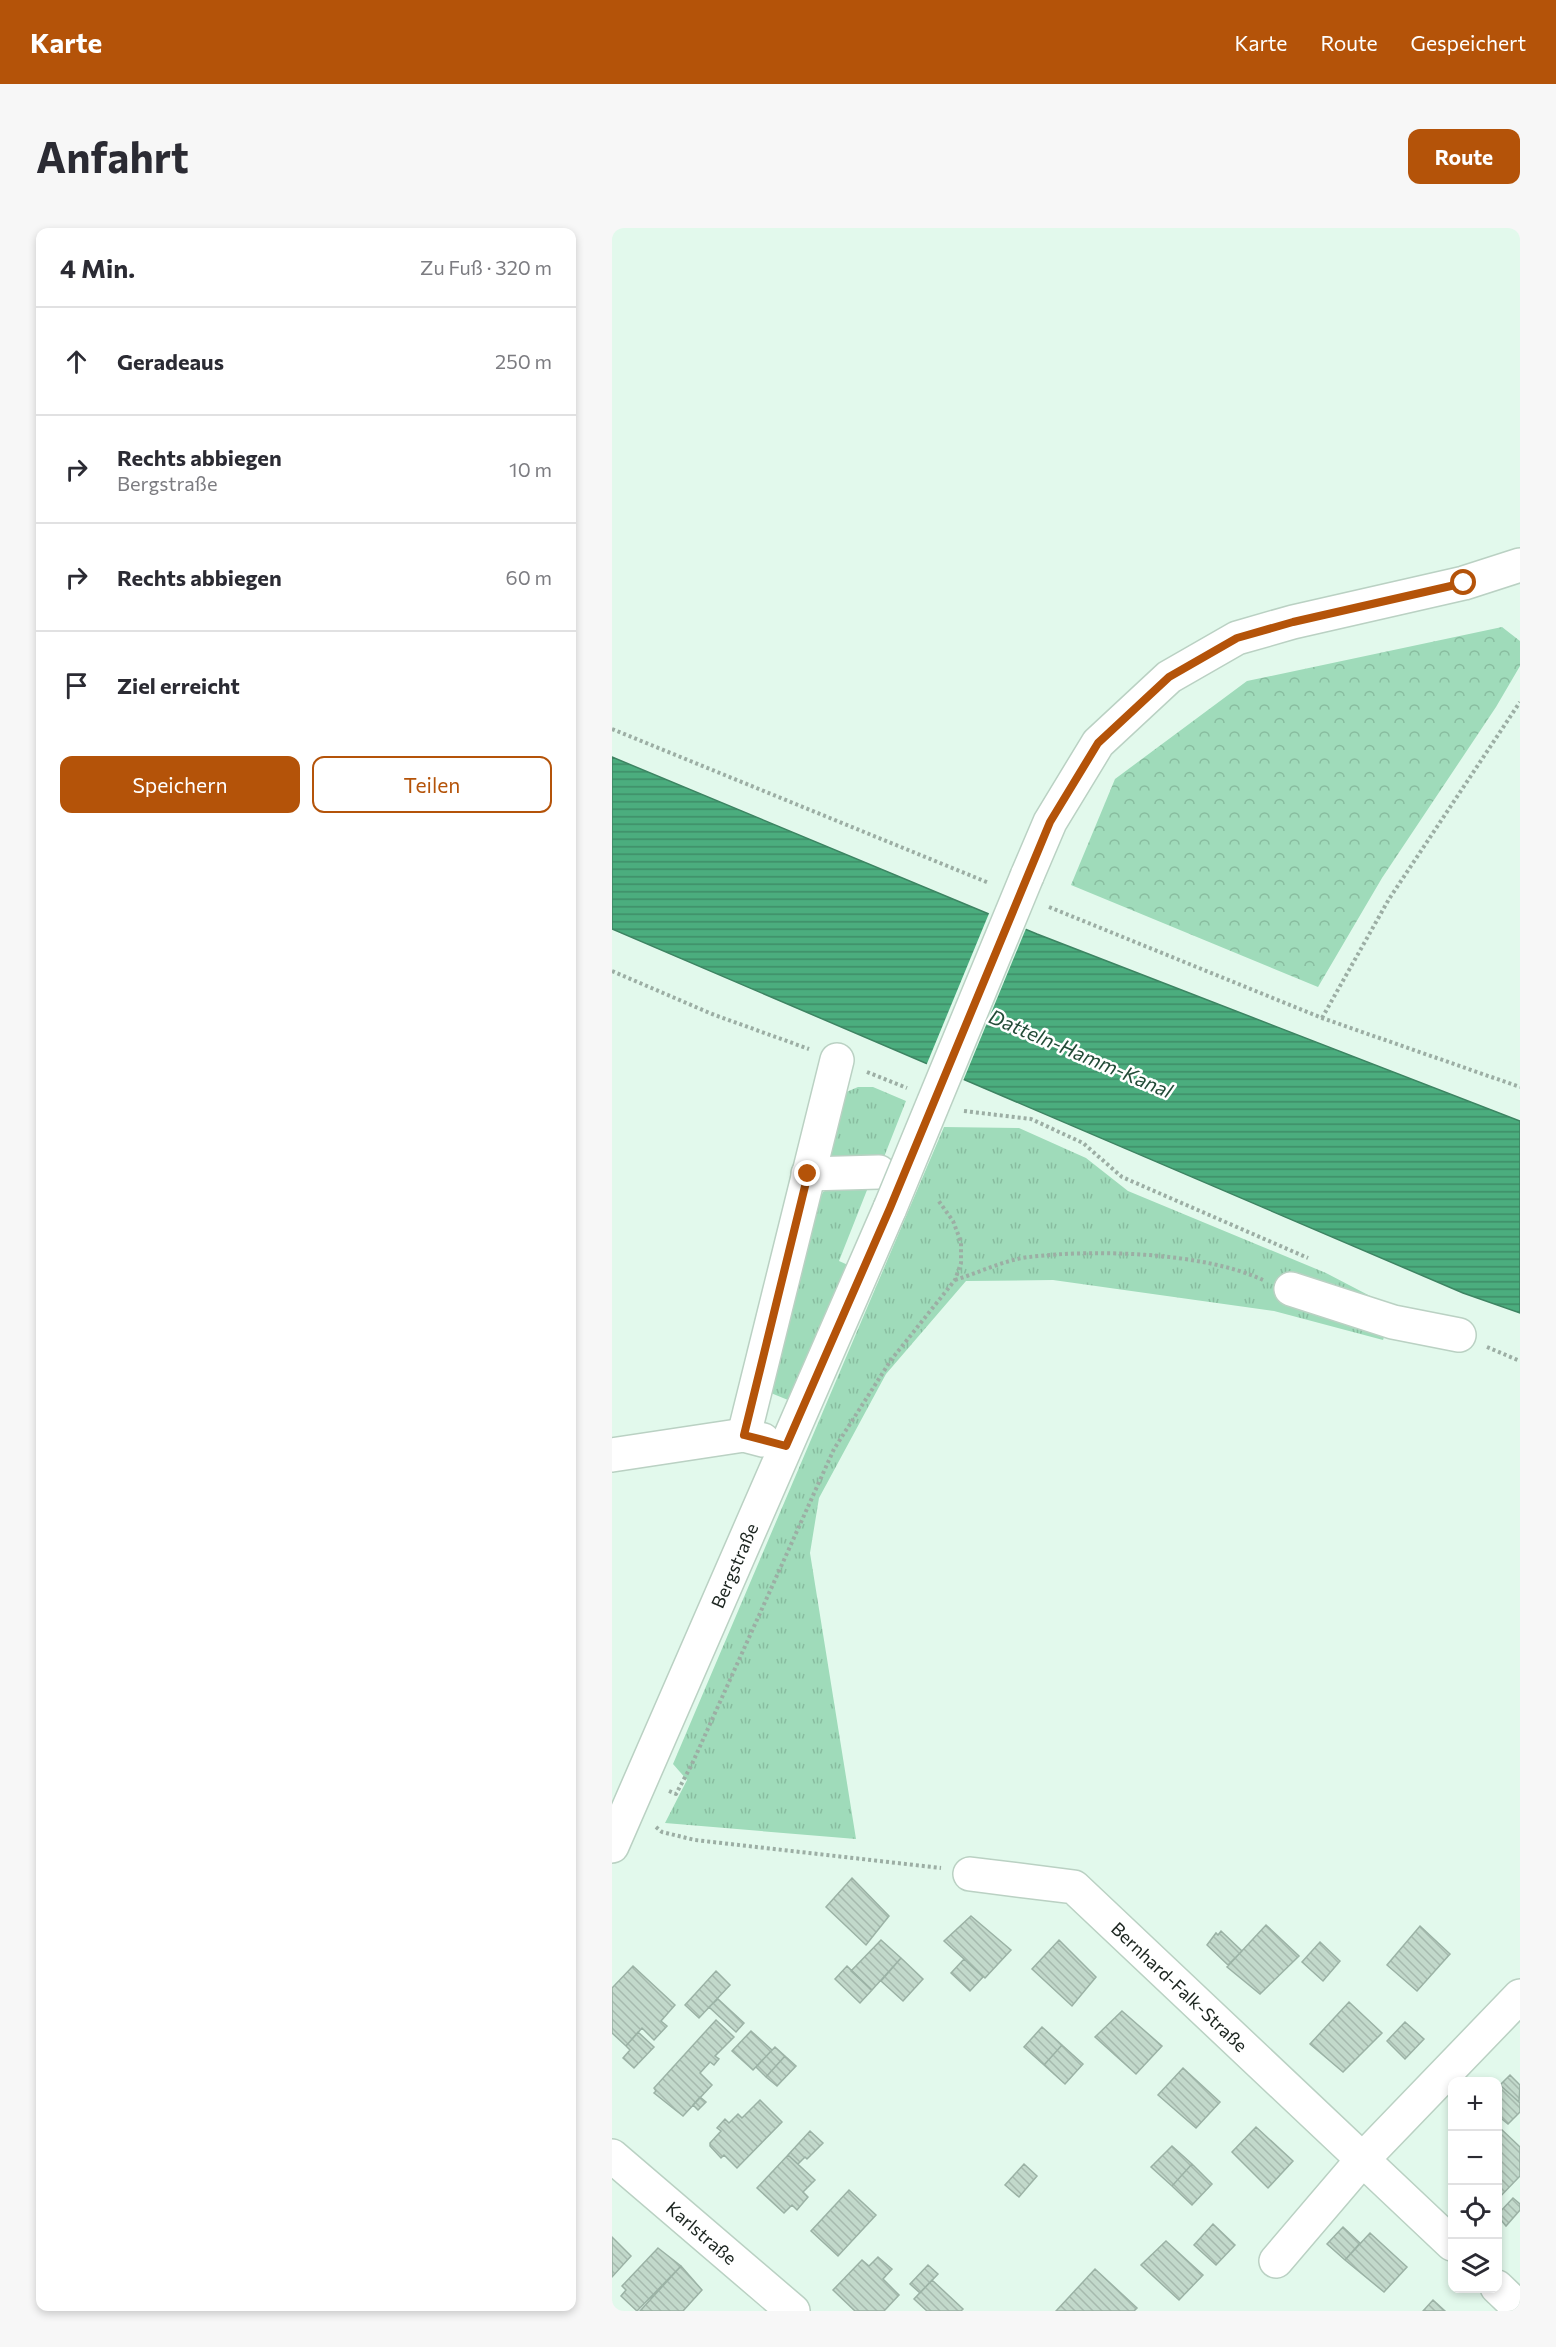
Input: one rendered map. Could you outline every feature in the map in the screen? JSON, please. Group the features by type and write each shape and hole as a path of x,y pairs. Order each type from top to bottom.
{"street":[{"name":"Bergstraße","path":"612,1846 890,1208 1050,822 1098,743 1169,677 1237,638 1293,622 1464,583 1520,565"},
{"path":"744,1435 837,1060"},
{"path":"808,1174 879,1172"},
{"path":"1291,1289 1393,1322 1459,1335"},
{"path":"612,1455 744,1435 786,1446"},
{"name":"Bernhard-Falk-Straße","path":"970,1874 1074,1887 1448,2240"},
{"path":"1276,2261 1363,2158 1520,1996"},
{"name":"Karlstraße","path":"612,2156 793,2311"},
{"path":"1502,2292 1520,2308"}],"path":[{"path":"1322,1018 1389,899 1520,702"},
{"path":"612,729 992,884"},
{"path":"1047,906 1322,1018 1520,1087"},
{"path":"612,971 712,1014 912,1090"},
{"path":"954,1107 965,1112 1031,1119 1083,1143 1122,1177 1319,1263"},
{"path":"676,1794 834,1449 891,1360 955,1280 961,1263 961,1242 953,1221 938,1200"},
{"path":"955,1280 1027,1257 1127,1255 1205,1262 1249,1273 1285,1290 1291,1289"},
{"path":"630,1807 662,1832 695,1840 964,1870 970,1874"}],"green space":[{"path":"1502,627 1520,641 1520,666 1496,707 1382,878 1318,987 1071,885 1115,779 1247,681"},
{"path":"858,1087 873,1087 906,1101 882,1162 825,1158 844,1093"},
{"path":"944,1127 1019,1128 1086,1158 1128,1191 1326,1273 1395,1309 1383,1340 1274,1311 1053,1280 966,1281 886,1374 819,1498 810,1553 856,1839 665,1823 687,1780 673,1764"},
{"path":"838,1183 869,1185 839,1261 848,1265 788,1400 766,1391 814,1210 823,1192"}],"water":[{"name":"Datteln-Hamm-Kanal","path":"612,757 1037,934 1520,1121 1520,1313 1463,1293 612,929"}],"pier":[{"path":"990,911 1027,926 963,1081 926,1066"}],"building":[{"path":"852,1878 889,1916 866,1945 826,1907"},
{"path":"971,1916 1011,1950 985,1978 944,1941"},
{"path":"1266,1925 1299,1956 1260,1994 1227,1967"},
{"path":"1420,1926 1450,1954 1417,1991 1387,1965"},
{"path":"1221,1931 1242,1951 1228,1965 1207,1945 1216,1933 1218,1935"},
{"path":"881,1940 901,1958 872,1990 851,1971"},
{"path":"1059,1940 1096,1977 1072,2006 1032,1969"},
{"path":"1320,1942 1340,1961 1323,1981 1302,1962"},
{"path":"901,1958 923,1979 903,2001 881,1981"},
{"path":"964,1959 983,1977 970,1991 951,1973"},
{"path":"633,1966 675,2005 661,2021 667,2026 654,2040 642,2028 626,2046 612,2033 612,1988"},
{"path":"847,1966 872,1990 860,2003 835,1979"},
{"path":"716,1971 730,1985 699,2018 685,2005"},
{"path":"718,1999 744,2023 736,2032 709,2007"},
{"path":"1349,2002 1382,2033 1343,2072 1310,2044"},
{"path":"1122,2011 1162,2046 1136,2074 1095,2037"},
{"path":"716,2020 734,2037 715,2056 719,2059 714,2065 710,2062 700,2073 712,2085 683,2116 654,2093 656,2091 654,2088"},
{"path":"1405,2022 1424,2039 1405,2059 1387,2041"},
{"path":"1042,2027 1062,2045 1044,2065 1024,2047"},
{"path":"751,2031 772,2050 753,2070 732,2051"},
{"path":"638,2032 654,2047 634,2068 623,2058 630,2050 626,2046"},
{"path":"1062,2045 1083,2064 1065,2084 1044,2065"},
{"path":"775,2047 785,2056 766,2077 756,2067"},
{"path":"785,2056 796,2066 777,2086 766,2077"},
{"path":"1183,2068 1220,2102 1196,2128 1158,2095"},
{"path":"1510,2075 1520,2085 1519,2102 1502,2087 1502,2083"},
{"path":"1502,2087 1520,2103 1520,2112 1508,2124 1502,2119"},
{"path":"700,2097 706,2102 698,2110 693,2105"},
{"path":"760,2100 782,2122 737,2168 724,2155 721,2158 710,2143 721,2131 717,2128 725,2119 729,2123 738,2114 742,2118"},
{"path":"1256,2127 1293,2161 1268,2188 1232,2152"},
{"path":"1502,2130 1520,2147 1520,2176 1502,2195"},
{"path":"810,2131 823,2143 807,2159 805,2157 798,2164 788,2155"},
{"path":"1172,2146 1192,2164 1172,2186 1151,2167"},
{"path":"788,2155 815,2180 803,2192 808,2197 797,2210 792,2205 784,2213 757,2188"},
{"path":"1024,2164 1037,2176 1019,2197 1005,2185"},
{"path":"1192,2164 1212,2184 1192,2205 1172,2186"},
{"path":"849,2190 876,2215 838,2256 811,2231"},
{"path":"1513,2198 1520,2204 1520,2210 1506,2226 1502,2221 1502,2210"},
{"path":"1213,2224 1235,2245 1216,2265 1194,2245"},
{"path":"1343,2227 1360,2243 1345,2260 1327,2244"},
{"path":"1370,2233 1407,2267 1384,2292 1345,2260"},
{"path":"612,2237 631,2256 612,2277"},
{"path":"1166,2241 1203,2275 1179,2300 1141,2265"},
{"path":"658,2248 681,2266 637,2311 621,2296 626,2290 622,2286"},
{"path":"878,2257 892,2269 883,2279 899,2295 884,2311 855,2311 833,2290 862,2260 869,2266"},
{"path":"928,2265 938,2274 920,2293 910,2284"},
{"path":"681,2266 702,2290 683,2311 640,2311"},
{"path":"1095,2269 1137,2308 1134,2311 1056,2311"},
{"path":"932,2280 963,2309 961,2311 927,2311 914,2299"},
{"path":"1433,2300 1445,2311 1423,2311"}],"route":[{"path":"808,1174 744,1435 786,1446 890,1208 1050,822 1098,743 1169,677 1237,638 1293,622 1464,583"}]}
